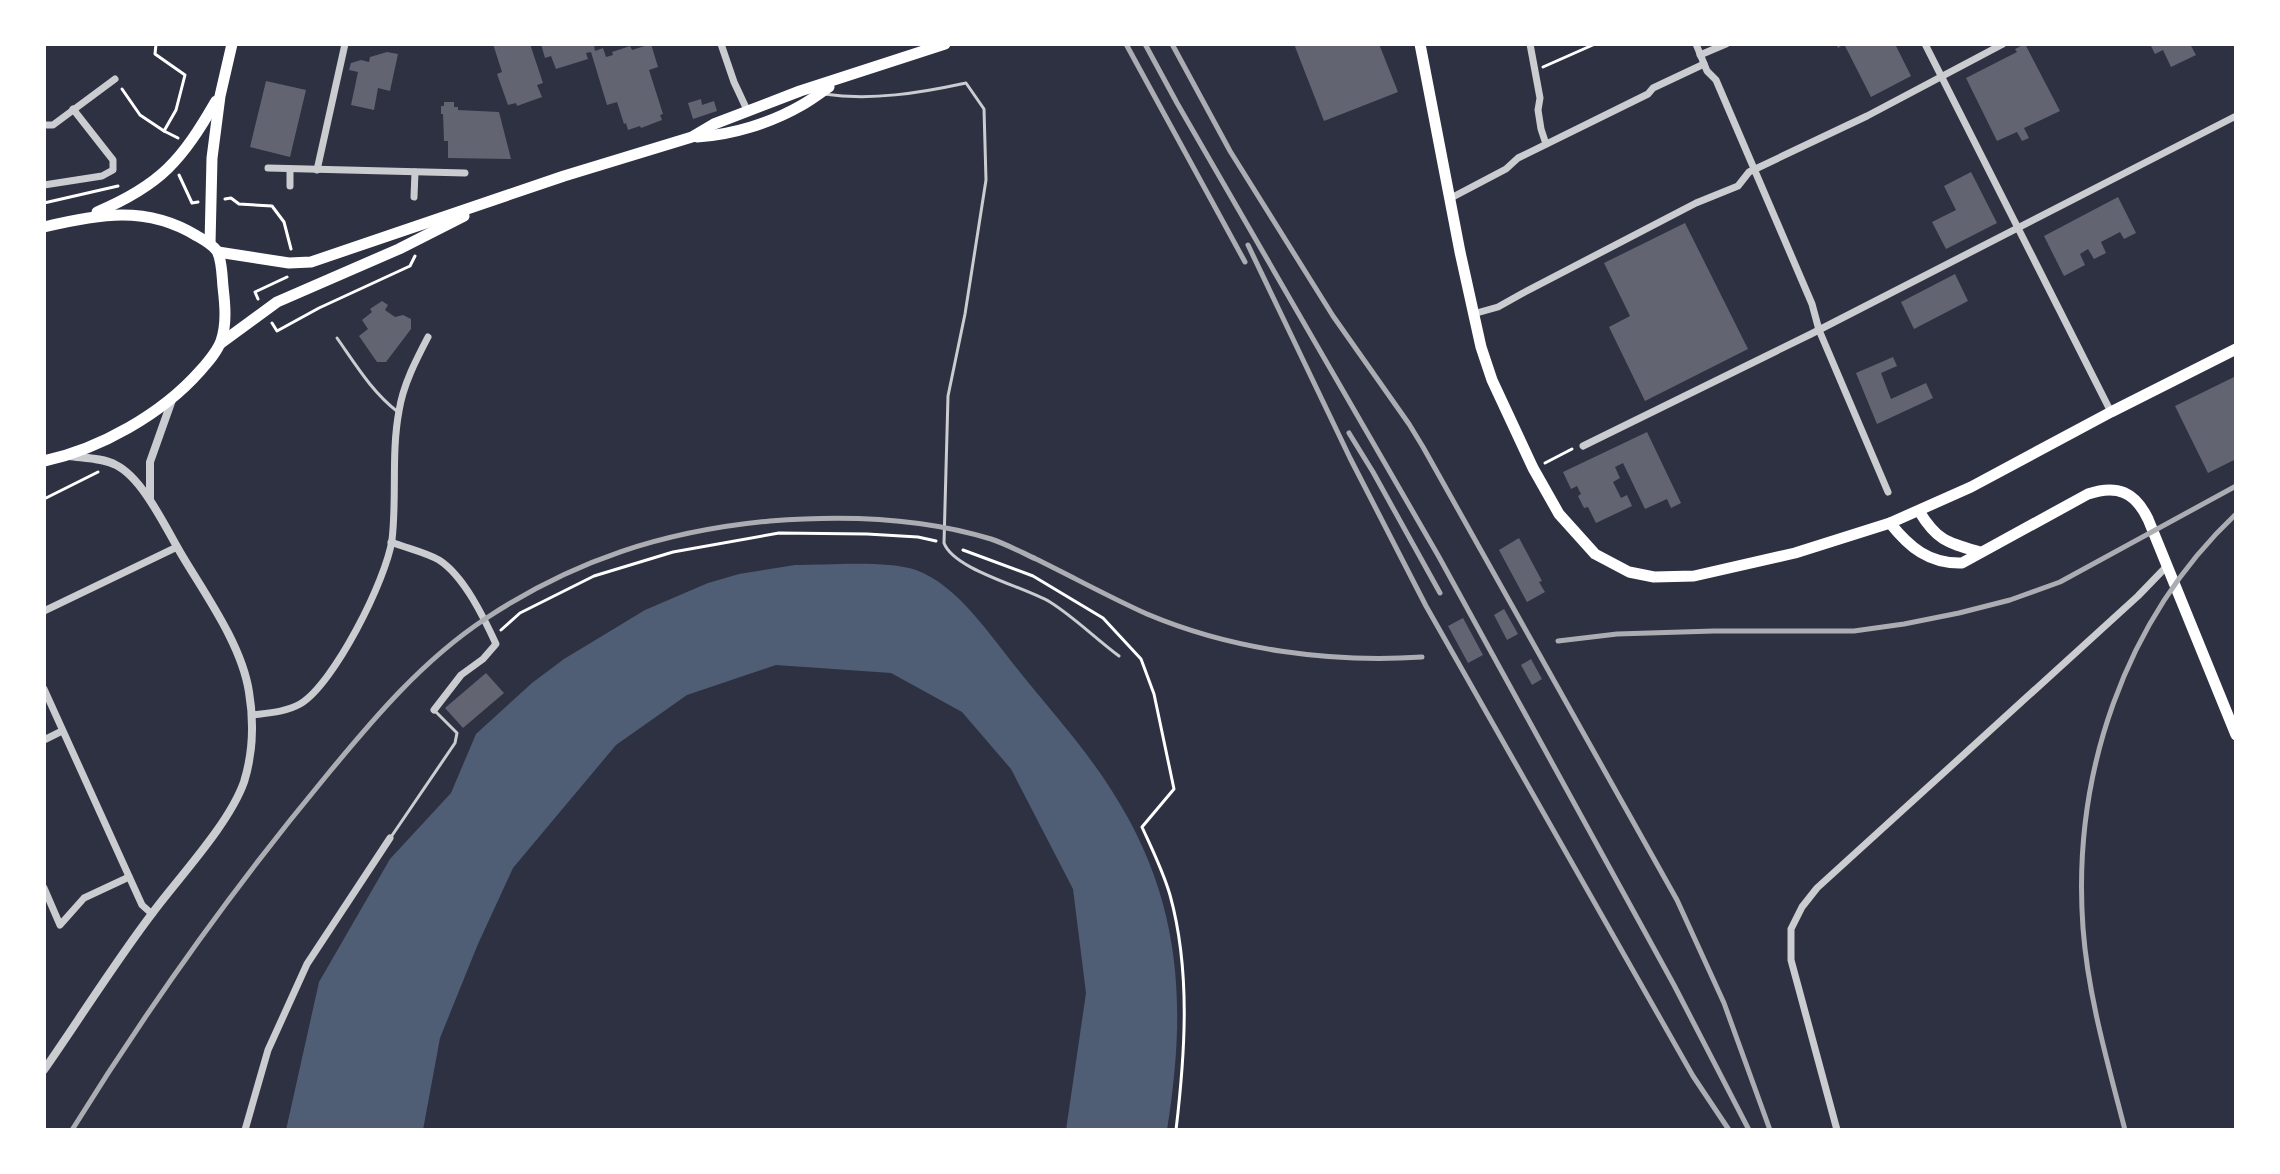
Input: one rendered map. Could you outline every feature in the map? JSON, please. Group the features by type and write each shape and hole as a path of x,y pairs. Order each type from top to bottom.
{"highway":[{"path":"221,343 225,320 214,248 212,158 220,96 232,44"},
{"path":"86,217 133,215 163,220 214,248 289,263 311,262 692,137 714,124 800,91 945,44"},
{"path":"1420,44 1473,314 1481,347 1504,408 1537,478 1559,514 1582,541 1605,561 1629,572 1664,578 1694,576 1795,553 1890,523 1971,487 2236,349"},
{"path":"692,137 717,136 754,125 796,108 843,79"},
{"path":"44,227 86,217 140,190 170,167 189,146 220,96"},
{"path":"44,461 68,456 113,435 172,400 208,363 221,343 277,302 399,249 492,201"},
{"path":"1890,523 1923,554 1944,564 1962,563 2098,491 2123,491 2141,507 2148,519 2236,735"},
{"path":"1919,511 1938,537 1949,544 1980,552"}],"street":[{"path":"317,170 345,44"},
{"path":"721,44 748,112"},
{"path":"1530,44 1540,98 1541,129 1546,144"},
{"path":"1696,44 1704,64 1716,80 1755,170 1888,492"},
{"path":"1700,55 1726,44"},
{"path":"1925,44 2111,412"},
{"path":"1473,314 1516,298 1696,203 1738,186 1749,172 2003,44"},
{"path":"1449,199 1546,144 1704,64"},
{"path":"44,125 53,125 115,79"},
{"path":"44,185 102,176 113,170 113,160 73,109"},
{"path":"1583,446 1819,330 2236,116"},
{"path":"268,168 465,173"},
{"path":"290,169 290,186"},
{"path":"414,197 415,172"},
{"path":"252,715 291,708 315,693 350,643 371,602 391,542 398,412 412,369 428,337"},
{"path":"150,499 150,462 172,400"},
{"path":"44,1070 237,797 250,758 252,715 246,676 228,635 150,499 117,465 68,456"},
{"path":"391,542 439,560 457,577 496,644 483,659 461,675 434,710"},
{"path":"44,611 177,547"},
{"path":"1837,1130 1791,960 1791,929 1802,907 1817,888 2138,596 2167,566"},
{"path":"44,689 142,905 152,914"},
{"path":"44,740 62,731"},
{"path":"245,1130 268,1050 307,964 390,838"},
{"path":"44,888 60,925 84,898 129,877"}],"lane":[{"path":"800,91 846,98 926,92 966,83 984,109 986,180 965,314 948,396 944,543 947,552 966,565 1050,602 1119,656"},
{"path":"337,338 371,386 398,412"},
{"path":"390,838 455,743 457,733 434,710"}],"path":[{"path":"156,44 155,54 185,75 176,110 164,131"},
{"path":"1558,62 1595,44"},
{"path":"115,79 140,115 181,139"},
{"path":"170,167 181,178 192,203 231,198 239,204 272,206 284,222 291,248"},
{"path":"44,203 118,185"},
{"path":"277,331 410,266"},
{"path":"1545,463 1570,449 1583,446"},
{"path":"44,499 94,473 106,474"},
{"path":"493,638 520,613 594,576 673,552 779,533 918,537 944,543 1020,571 1103,618 1141,659 1154,694 1174,789 1142,827 1169,893 1178,934 1183,979 1183,1070 1176,1130"}],"water":[{"path":"795,565 904,567 931,577 946,587 973,614 1102,775 1135,832 1153,872 1173,954 1177,1040 1167,1130 1066,1130 1086,993 1073,889 1011,769 962,712 891,673 776,665 687,695 616,745 513,868 440,1038 423,1130 286,1130 319,982 390,859 451,793 476,734 532,683 564,659 645,610 708,583 739,574"}],"building":[{"path":"493,44 530,44 543,83 537,85 542,97 517,106 516,103 508,105 497,74 502,72"},
{"path":"541,44 590,44 594,45 595,51 603,48 606,57 630,46 632,50 651,44 658,67 649,70 663,114 660,115 662,120 628,130 617,102 607,105 591,52 586,53 588,59 556,69 551,56 545,58"},
{"path":"1294,44 1379,44 1398,92 1324,121"},
{"path":"1844,44 1895,44 1911,76 1871,97"},
{"path":"2025,44 2060,111 2024,128 2029,138 2022,141 2017,132 1997,141 1966,78 2017,52 2015,49"},
{"path":"2150,44 2190,44 2196,55 2171,67 2163,50 2155,54"},
{"path":"387,52 398,54 390,91 378,88 374,110 351,105 358,72 349,70 351,63 361,60 369,62 370,57"},
{"path":"266,81 306,90 290,157 250,147"},
{"path":"701,99 702,105 714,101 717,111 693,119 688,103"},
{"path":"444,102 454,102 458,110 499,112 511,159 448,158 448,141 444,141 441,114"},
{"path":"1971,172 1997,223 1946,249 1932,222 1956,210 1944,186"},
{"path":"2118,197 2136,233 2124,239 2120,232 2101,242 2106,253 2094,259 2088,249 2080,254 2085,265 2064,276 2044,236"},
{"path":"1685,223 1748,349 1645,401 1609,327 1630,316 1604,263"},
{"path":"1955,274 1968,301 1914,329 1901,302"},
{"path":"382,301 388,305 385,310 395,317 403,315 411,319 411,329 386,362 377,362 359,336 368,329 362,320 372,312 370,309"},
{"path":"1893,357 1897,366 1881,373 1891,399 1926,383 1933,398 1877,424 1856,373"},
{"path":"2236,376 2236,459 2208,473 2175,406"},
{"path":"1647,432 1681,503 1671,508 1667,499 1645,509 1623,463 1615,467 1620,478 1613,482 1621,498 1627,495 1632,506 1596,523 1588,507 1584,508 1577,486 1571,489 1563,472"},
{"path":"1519,538 1545,592 1527,602 1499,550"},
{"path":"1504,609 1518,634 1507,640 1494,615"},
{"path":"1463,618 1483,655 1468,663 1448,626"},
{"path":"1531,659 1542,679 1532,685 1521,665"},
{"path":"486,673 504,693 463,728 445,708"}],"railway":[{"path":"1126,44 1245,262"},
{"path":"1145,44 1439,557 1674,985 1749,1130"},
{"path":"1172,44 1230,151 1333,316 1423,447 1677,900 1724,1003 1770,1130"},
{"path":"1248,245 1350,458 1426,606 1693,1076 1729,1130"},
{"path":"1349,433 1440,593"},
{"path":"1558,641 1617,634 1854,631 1959,613 2010,600 2060,582 2236,486"},
{"path":"2125,1130 2089,979 2083,928 2082,871 2087,814 2097,758 2113,703 2135,651 2163,602 2197,556 2236,514"},
{"path":"72,1130 131,1038 226,904 292,817 400,691 462,635 518,598 552,580 621,552 693,532 770,521 853,518 909,522 997,541 1147,614 1213,637 1317,656 1422,657"}]}
